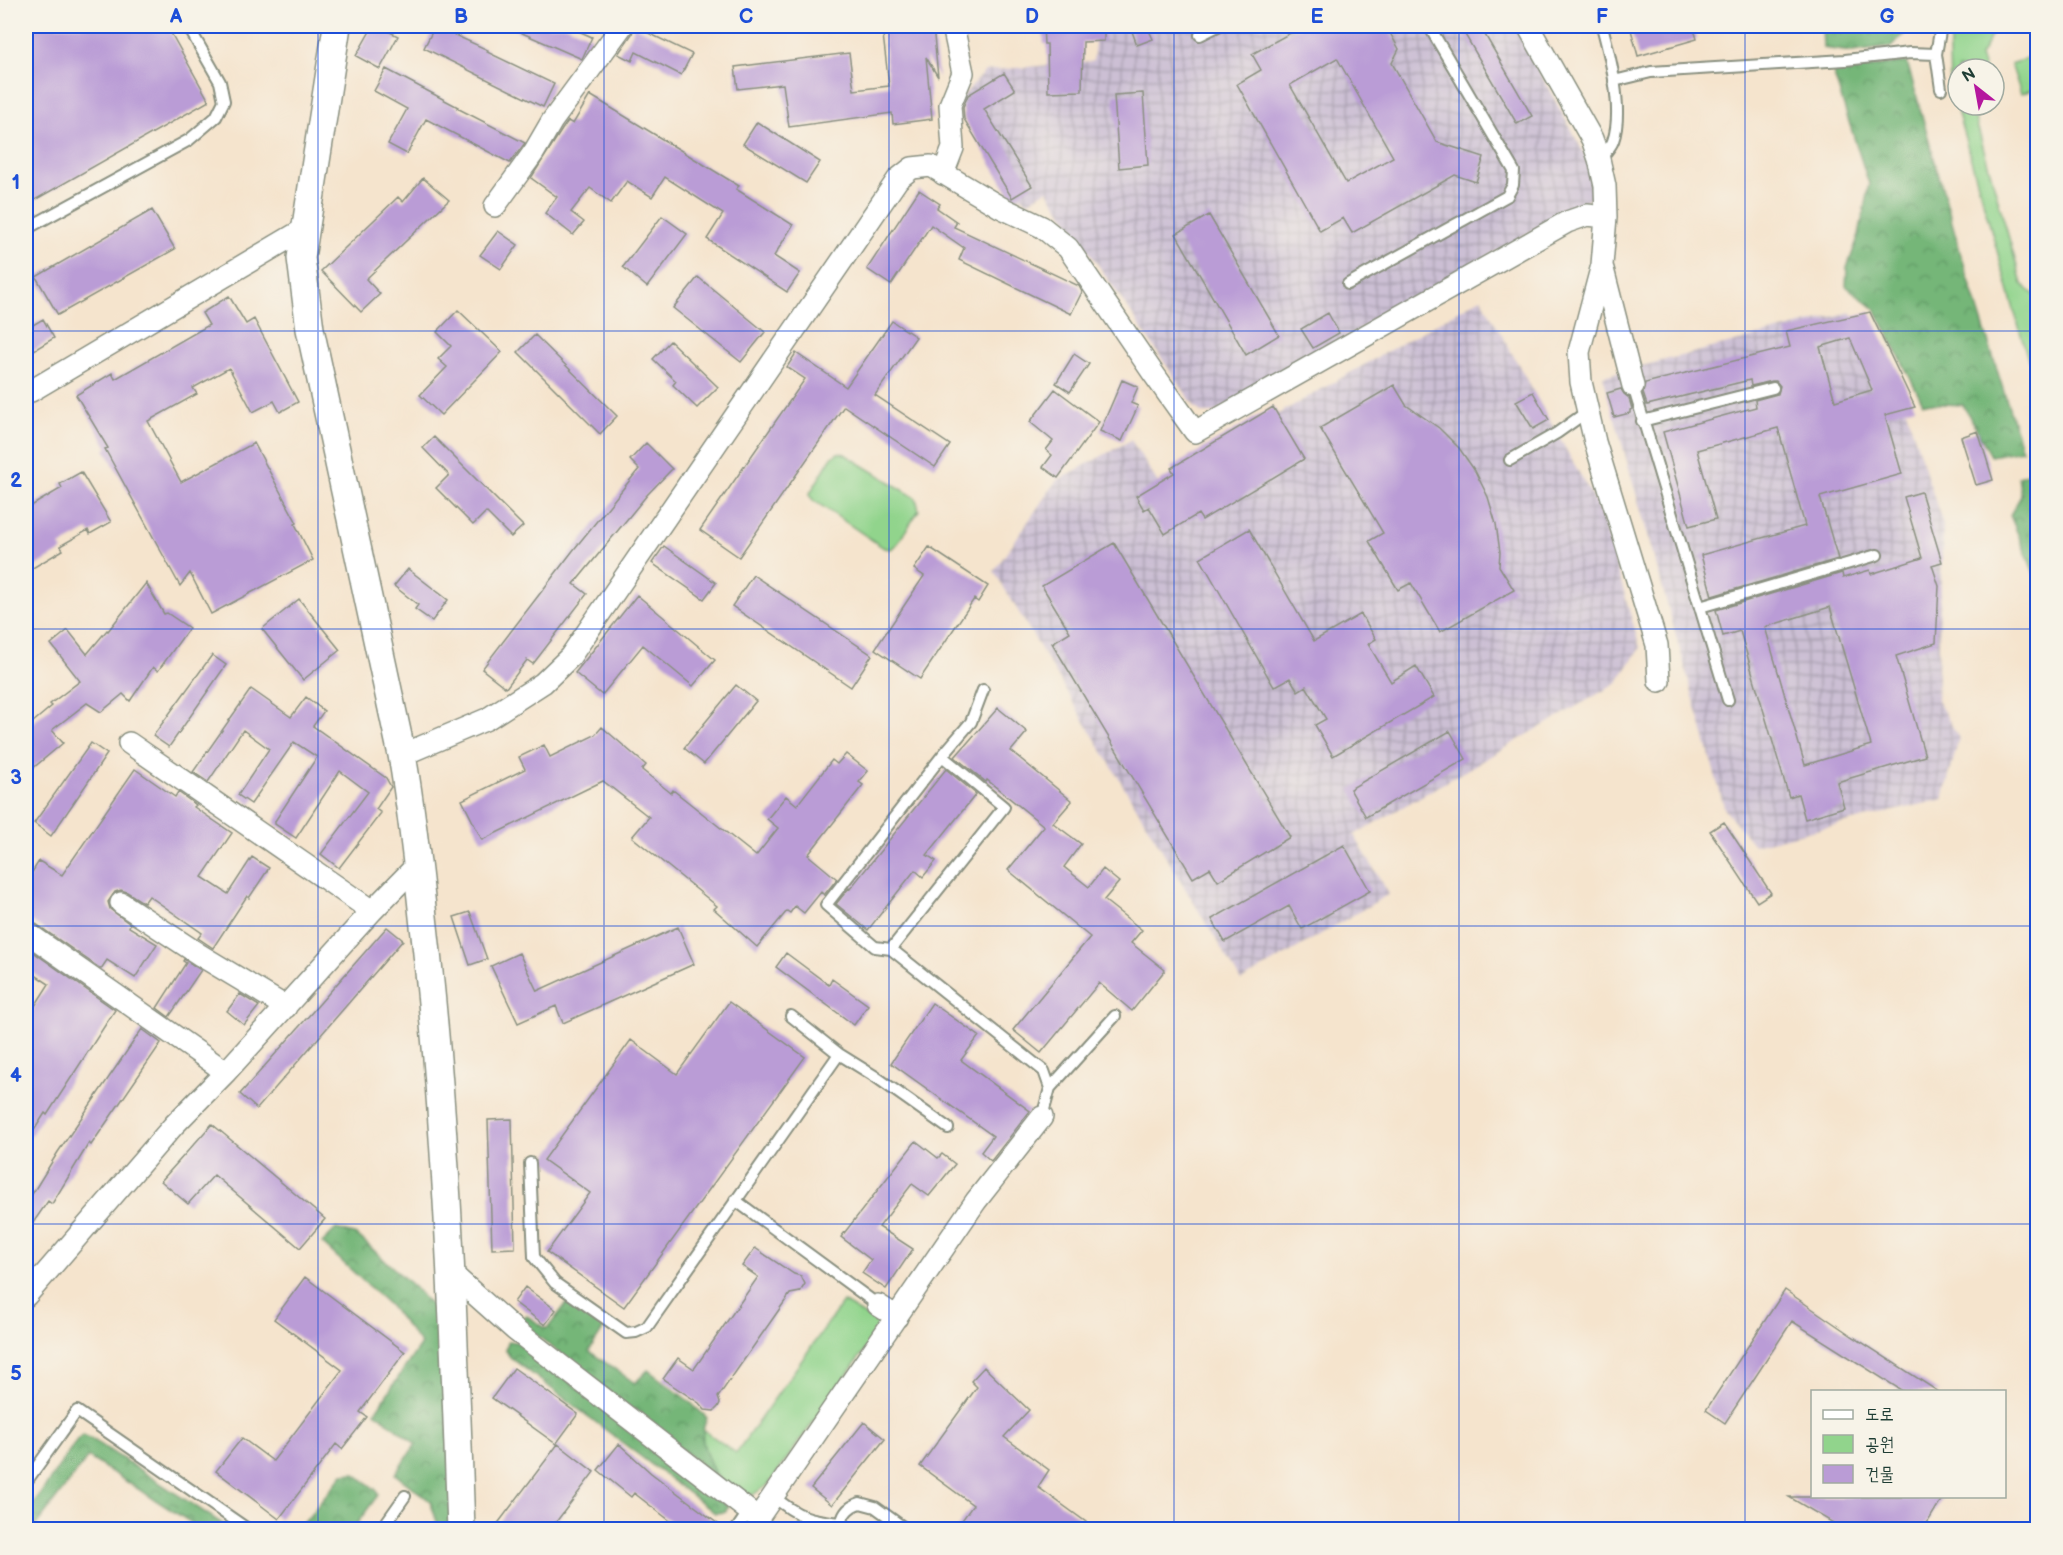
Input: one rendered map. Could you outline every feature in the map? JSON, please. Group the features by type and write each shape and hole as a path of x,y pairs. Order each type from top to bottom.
{"street":[{"path":"337,26 301,258 310,329 402,755 411,808 435,1020 451,1273 461,1530"},
{"path":"495,206 534,152 552,121 622,26"},
{"path":"943,174 953,148 950,105 963,73 953,26"},
{"path":"1528,26 1581,117 1599,159 1605,186 1606,217 1602,265 1579,352 1581,382 1595,442 1657,645 1659,681"},
{"path":"402,755 487,720 543,682 570,657 898,179 912,168 931,166 1000,207 1042,227 1068,248 1196,432 1567,222 1587,215 1606,217"},
{"path":"26,392 306,228"},
{"path":"1602,265 1633,386"},
{"path":"129,743 372,911"},
{"path":"26,1296 174,1125 226,1072 372,911 417,865"},
{"path":"121,903 285,1007"},
{"path":"26,932 226,1072"},
{"path":"451,1273 515,1330 759,1520 773,1496 976,1201 1042,1117"},
{"path":"878,1305 897,1317"}],"lane":[{"path":"26,229 189,140 216,117 224,101 220,82 188,26"},
{"path":"1200,35 1218,26"},
{"path":"1348,284 1507,196 1513,185 1514,171 1429,26"},
{"path":"1599,159 1613,143 1616,128 1614,81 1602,26"},
{"path":"1941,26 1936,54 1941,89"},
{"path":"1614,81 1651,72 1936,54"},
{"path":"1633,386 1642,422 1728,700"},
{"path":"1642,422 1773,388"},
{"path":"1510,460 1557,433 1588,411"},
{"path":"1700,607 1877,555"},
{"path":"983,690 971,722 826,905 875,947 891,949 1044,1071 1050,1088"},
{"path":"891,949 1004,807 942,756"},
{"path":"791,1016 840,1054 948,1128"},
{"path":"1042,1117 1050,1088 1114,1016"},
{"path":"530,1163 534,1257 555,1283 626,1333 636,1332 647,1327 840,1054"},
{"path":"735,1200 878,1305"},
{"path":"26,1482 77,1412 243,1528"},
{"path":"773,1496 790,1510 814,1521 842,1526 847,1510 853,1506 868,1504 907,1530"},
{"path":"381,1530 405,1497"},
{"path":"736,1530 759,1520"}],"shaded area":[{"path":"1097,26 1514,26 1592,168 1591,197 1214,413 1202,413 1195,407 1047,190 1027,202 1021,196 1016,200 958,102 985,71 1093,61"},
{"path":"1481,298 1601,512 1640,648 1617,683 1354,835 1389,894 1241,981 994,571 1056,481 1131,440 1158,483"},
{"path":"1851,312 1893,370 1943,525 1937,700 1959,738 1943,799 1754,845 1725,810 1603,376"}],"green space":[{"path":"1822,26 1909,26 1909,29 1891,47 1852,52 1823,48"},
{"path":"1953,26 1997,26 1980,57 1949,57"},
{"path":"2035,56 2037,88 2021,94 2011,64"},
{"path":"1907,62 1960,251 2022,450 1991,456 1963,405 1923,403 1875,309 1846,286 1847,268 1859,235 1869,184 1833,72"},
{"path":"1959,117 1975,117 2022,284 2037,297 2037,365 2028,359"},
{"path":"838,453 843,453 916,498 919,510 898,543 891,549 884,548 809,495 831,458"},
{"path":"2032,472 2038,481 2037,580 2010,515 2021,496 2018,477"},
{"path":"336,1229 357,1235 414,1287 440,1315 455,1525 439,1528 430,1501 395,1474 416,1444 375,1412 421,1344 389,1305 322,1243"},
{"path":"843,1302 882,1326 769,1484 751,1496 729,1487 714,1472 708,1462 702,1441 702,1429 736,1453"},
{"path":"567,1303 604,1328 589,1351 635,1383 648,1370 707,1418 703,1441 715,1476 519,1321 527,1316 547,1329"},
{"path":"509,1341 521,1343 728,1507 725,1512 715,1513 510,1357 505,1349"},
{"path":"83,1435 229,1529 201,1529 88,1457 33,1529 26,1529 26,1515 78,1438"},
{"path":"354,1473 376,1490 378,1495 353,1529 299,1529 343,1474"}],"building":[{"path":"26,26 167,26 209,101 26,205"},
{"path":"373,26 378,26 398,36 380,69 356,56"},
{"path":"435,26 554,84 543,107 424,48"},
{"path":"506,26 567,26 592,37 582,59"},
{"path":"634,26 692,54 681,75 636,52 632,61 618,54 632,34"},
{"path":"882,26 933,26 938,77 926,57 932,119 893,124 892,113 789,127 783,84 738,89 735,67 849,53 854,90 889,86"},
{"path":"1043,26 1104,26 1104,41 1083,42 1082,91 1048,92 1047,44 1044,44"},
{"path":"1130,26 1147,26 1153,39 1137,45"},
{"path":"1303,26 1386,26 1399,49 1392,63 1437,142 1484,157 1476,182 1455,175 1352,233 1343,218 1320,231 1237,84 1261,70 1252,54","holes":["1337,58 1393,157 1346,183 1290,85"]},
{"path":"1460,26 1480,26 1532,116 1517,124"},
{"path":"1630,26 1693,26 1697,39 1638,56"},
{"path":"386,69 525,143 510,163 426,119 407,154 388,144 407,109 374,91"},
{"path":"1004,73 1015,90 984,109 1032,186 1012,198 964,119 963,107 968,95"},
{"path":"1143,93 1148,165 1119,168 1114,95"},
{"path":"590,95 739,186 736,189 793,225 774,256 800,273 787,292 707,239 723,214 665,177 652,197 627,181 611,203 590,188 571,212 584,222 573,235 545,213 557,197 531,178 568,121 573,124"},
{"path":"757,122 820,162 806,183 743,144"},
{"path":"423,178 449,200 366,279 380,294 361,312 321,271 398,197 403,202"},
{"path":"919,190 940,204 937,208 957,222 954,227 1079,286 1082,292 1071,314 959,260 964,248 931,225 891,285 867,269"},
{"path":"152,210 175,249 58,315 36,277"},
{"path":"1209,215 1279,335 1246,355 1176,234"},
{"path":"662,216 687,234 647,287 623,267"},
{"path":"498,231 518,245 501,269 480,255"},
{"path":"698,277 765,332 741,362 673,308"},
{"path":"229,296 246,324 254,319 298,402 280,412 274,401 253,412 229,368 193,388 197,394 148,421 181,482 254,443 297,523 295,524 313,560 211,614 190,573 180,586 105,449 108,448 76,395 112,373 115,379 209,325 202,313"},
{"path":"458,310 502,352 441,415 420,395 447,367 438,359 451,346 437,332"},
{"path":"1870,312 1915,407 1885,415 1902,474 1820,497 1838,559 1712,596 1701,555 1805,526 1778,428 1697,450 1716,519 1689,526 1663,432 1756,407 1755,400 1778,394 1780,386 1776,381 1772,381 1751,386 1750,380 1647,405 1643,393 1645,383 1790,347 1786,331","holes":["1850,338 1872,390 1835,401 1820,347"]},
{"path":"1328,313 1339,333 1313,348 1301,329"},
{"path":"43,319 54,338 26,355 26,329"},
{"path":"892,321 916,337 875,395 950,445 935,467 844,406 739,557 700,530 805,379 787,367 796,353 846,387"},
{"path":"535,335 617,416 600,434 518,352"},
{"path":"670,341 718,387 697,408 673,385 676,381 653,359"},
{"path":"1074,354 1089,364 1070,392 1056,383"},
{"path":"1122,380 1138,387 1131,403 1138,406 1122,441 1100,431"},
{"path":"1394,385 1406,405 1439,428 1459,448 1475,471 1488,497 1496,524 1500,552 1499,566 1514,590 1440,632 1411,583 1398,590 1369,541 1383,533 1320,428"},
{"path":"1055,389 1099,422 1058,478 1043,467 1052,455 1046,450 1053,441 1030,422"},
{"path":"1621,389 1629,398 1632,409 1630,413 1614,417 1607,393"},
{"path":"1533,392 1549,420 1533,429 1516,401"},
{"path":"1273,407 1304,459 1202,520 1198,514 1165,534 1149,507 1144,510 1136,496 1174,473 1171,468"},
{"path":"1978,431 1993,480 1976,485 1961,437"},
{"path":"434,437 523,526 511,537 486,512 473,525 436,488 449,475 423,448"},
{"path":"646,443 672,469 647,495 574,584 587,594 533,664 527,660 506,688 482,669 639,469 630,460"},
{"path":"81,472 111,522 90,534 88,530 60,546 63,550 26,572 26,509 62,488 60,484"},
{"path":"1921,492 1942,562 1932,565 1939,586 1936,643 1896,656 1925,756 1837,782 1844,807 1805,819 1798,794 1789,797 1740,631 1723,636 1716,610 1842,573 1843,578 1870,570 1871,574 1922,558 1904,497","holes":["1830,607 1871,745 1805,765 1765,627"]},
{"path":"1249,529 1314,641 1361,614 1376,639 1368,644 1391,682 1416,666 1434,697 1333,756 1315,725 1326,719 1306,686 1298,691 1290,678 1274,687 1200,558"},
{"path":"1114,543 1290,837 1218,881 1210,868 1193,878 1052,643 1070,632 1042,586"},
{"path":"664,546 716,583 704,599 652,563"},
{"path":"929,547 988,586 978,602 974,599 920,679 875,649 924,576 914,569"},
{"path":"408,569 448,600 432,621 415,609 418,605 394,586"},
{"path":"753,575 872,655 851,687 732,606"},
{"path":"146,583 164,614 167,613 189,628 158,671 153,667 130,701 123,694 101,712 87,703 52,730 63,743 26,774 26,728 52,706 50,704 80,681 51,644 68,630 87,654"},
{"path":"637,595 715,660 693,686 643,645 602,695 575,673"},
{"path":"299,599 340,650 303,680 262,629"},
{"path":"212,655 226,665 169,747 153,736"},
{"path":"736,685 756,701 704,764 684,748"},
{"path":"251,689 291,717 306,697 324,711 313,726 386,778 391,787 376,809 381,813 339,868 321,854 368,792 340,771 296,838 275,824 275,821 317,757 294,742 251,804 238,795 269,749 243,730 208,782 193,772"},
{"path":"998,708 1027,732 1011,751 1072,801 1053,823 1081,844 1064,867 1089,887 1103,869 1119,882 1104,900 1142,930 1131,943 1165,970 1132,1011 1099,983 1041,1053 1013,1030 1090,937 1008,870 1044,826 955,757"},
{"path":"602,727 646,765 642,770 671,793 673,790 756,856 778,828 767,819 786,796 797,805 832,760 837,764 846,754 868,771 859,782 863,785 808,855 837,879 824,895 821,892 804,913 795,906 790,913 787,911 757,947 714,909 717,906 632,837 649,817 603,781 482,840 462,800 525,769 519,757 544,745 550,757 595,735"},
{"path":"1450,731 1466,759 1366,817 1350,789"},
{"path":"91,743 107,754 51,836 34,823"},
{"path":"135,769 175,797 178,792 196,805 194,807 232,833 202,877 228,894 252,857 269,868 249,898 247,896 213,948 198,938 202,933 149,896 144,903 127,892 121,890 115,892 108,902 110,909 130,924 129,927 157,944 135,978 107,960 101,969 33,922 26,920 26,882 39,861 62,875"},
{"path":"946,769 976,794 927,855 936,861 923,877 915,870 868,930 836,904"},
{"path":"1724,822 1771,893 1757,902 1710,831"},
{"path":"1344,845 1370,891 1302,929 1289,906 1225,942 1212,919"},
{"path":"470,912 487,959 470,965 454,917"},
{"path":"387,927 403,940 257,1109 240,1094"},
{"path":"678,927 694,964 563,1023 556,1006 518,1023 491,966 519,953 537,991"},
{"path":"26,947 115,1010 47,1115 45,1113 26,1143 26,1020 49,984 26,969"},
{"path":"786,953 829,985 832,979 868,1005 854,1025 776,967"},
{"path":"184,959 201,970 169,1017 157,1008 186,963"},
{"path":"240,994 259,1006 244,1025 227,1011"},
{"path":"729,1002 805,1057 624,1307 547,1252 590,1193 544,1160 631,1040 677,1074"},
{"path":"932,1003 979,1036 961,1060 1030,1111 991,1161 981,1152 993,1136 891,1063"},
{"path":"142,1029 161,1043 91,1145 89,1143 52,1204 48,1201 26,1233 26,1204 58,1152"},
{"path":"512,1119 515,1248 492,1249 488,1120"},
{"path":"212,1124 325,1219 300,1248 214,1175 188,1204 161,1181"},
{"path":"916,1141 938,1158 942,1154 955,1164 929,1196 912,1184 879,1227 913,1249 886,1289 862,1273 871,1260 841,1237"},
{"path":"755,1248 794,1274 801,1276 805,1284 800,1292 790,1294 718,1397 720,1403 718,1407 714,1411 705,1410 699,1403 663,1379 678,1358 694,1369 758,1277 742,1266"},
{"path":"305,1277 405,1352 360,1412 367,1417 342,1449 336,1444 279,1519 216,1471 242,1438 273,1461 342,1370 274,1319"},
{"path":"525,1287 556,1310 545,1325 514,1302"},
{"path":"1785,1290 1936,1390 1901,1390 1792,1321 1725,1423 1706,1410"},
{"path":"984,1367 1029,1410 1004,1437 1049,1470 1038,1487 1097,1530 955,1530 973,1505 920,1466 977,1387 971,1381"},
{"path":"514,1368 578,1414 556,1444 492,1398"},
{"path":"864,1422 885,1439 832,1505 811,1488"},
{"path":"558,1444 594,1472 550,1530 493,1530"},
{"path":"619,1444 651,1473 726,1530 682,1530 634,1493 631,1497 598,1470"},
{"path":"1789,1497 1942,1498 1923,1530 1845,1530"}]}
